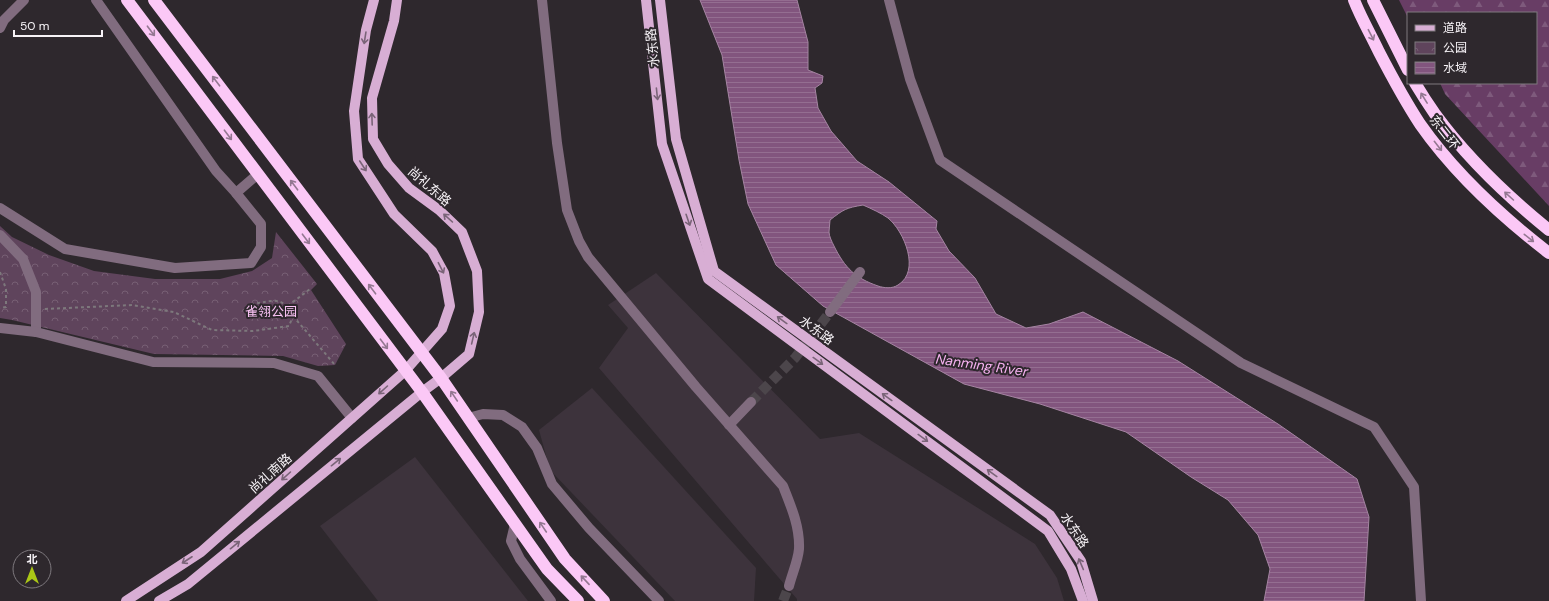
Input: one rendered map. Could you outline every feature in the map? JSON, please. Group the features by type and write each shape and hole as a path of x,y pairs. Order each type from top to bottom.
{"highway":[{"path":"127,0 404,371 422,392 547,569 578,601"},
{"path":"154,0 442,378 565,559 604,601"},
{"name":"东二环","path":"1354,0 1397,87 1421,125 1449,160 1479,193 1513,225 1549,253"},
{"path":"1373,0 1407,68"},
{"name":"东二环","path":"1416,84 1435,114 1468,154 1494,182 1549,230"}],"main road":[{"path":"374,0 366,30 354,111 358,159 394,214 432,251 444,273 450,306 442,329 422,353"},
{"name":"尚礼东路","path":"397,0 394,21 372,98 373,138 388,164 409,188 439,210 462,232 477,270 479,312 469,354 442,378"},
{"name":"水东路","path":"646,0 662,144 708,280 1048,530 1071,569 1083,601"},
{"name":"水东路","path":"660,0 676,139 714,271 1050,515 1081,561 1093,601"},
{"name":"尚礼南路","path":"126,601 201,552 352,418 422,353"},
{"path":"159,601 188,584 422,392 442,378"}],"street":[{"path":"0,28 4,20 24,0"},
{"path":"0,208 65,249 175,268 251,262 261,247 261,224 236,193 216,172 96,0"},
{"path":"542,0 557,143 567,210 579,241 588,257 696,388 783,486 791,505 798,531 799,550 789,586"},
{"path":"889,0 910,79 940,160 1241,364 1374,427 1414,487 1422,601"},
{"path":"236,193 258,174"},
{"path":"0,235 23,259 36,292 36,332"},
{"path":"830,312 860,272"},
{"path":"0,328 36,332 153,362 274,363 318,376 352,418"},
{"path":"729,425 751,402"},
{"path":"468,418 483,414 503,415 522,427 537,448 552,484 589,528 659,601"},
{"path":"515,524 511,541 520,559 551,601"}],"path":[{"path":"0,272 6,289 6,307 0,308"},
{"path":"288,306 310,289"},
{"path":"253,304 276,300 288,306 293,316 335,365"},
{"path":"36,309 132,305 174,312 212,330 253,331 289,326 293,316"}],"shaded area":[{"path":"656,273 820,439 859,433 1035,544 1057,578 1064,601 797,601 797,599 599,368 628,328 608,305"},
{"path":"592,388 756,568 754,601 675,601 550,470 539,430"},
{"path":"415,457 528,601 378,601 320,526"}],"green space":[{"path":"1399,0 1549,0 1549,206 1445,94 1440,84 1537,84 1537,12 1407,12 1407,16"},
{"name":"雀翎公园","path":"0,226 12,237 49,255 94,271 155,279 220,279 252,271 272,258 276,232 317,284 311,290 346,344 335,365 318,366 283,356 154,354 0,318"}],"water":[{"name":"Nanming River","path":"700,0 797,0 808,42 808,70 823,76 822,83 815,88 818,108 831,131 857,161 889,182 937,221 936,229 949,251 975,278 996,314 1026,328 1049,324 1083,312 1178,361 1278,424 1357,479 1369,517 1364,601 1264,601 1270,569 1258,535 1228,500 1191,477 1126,432 1040,404 964,384 823,306 776,265 748,204 739,160 722,55","holes":["863,205 888,218 900,232 904,241 908,251 908,270 905,279 896,286 888,288 880,287 857,276 842,260 830,237 830,220 842,211"]}],"tunnel":[{"path":"751,402 795,358 830,312"},
{"path":"783,601 789,586"}]}
